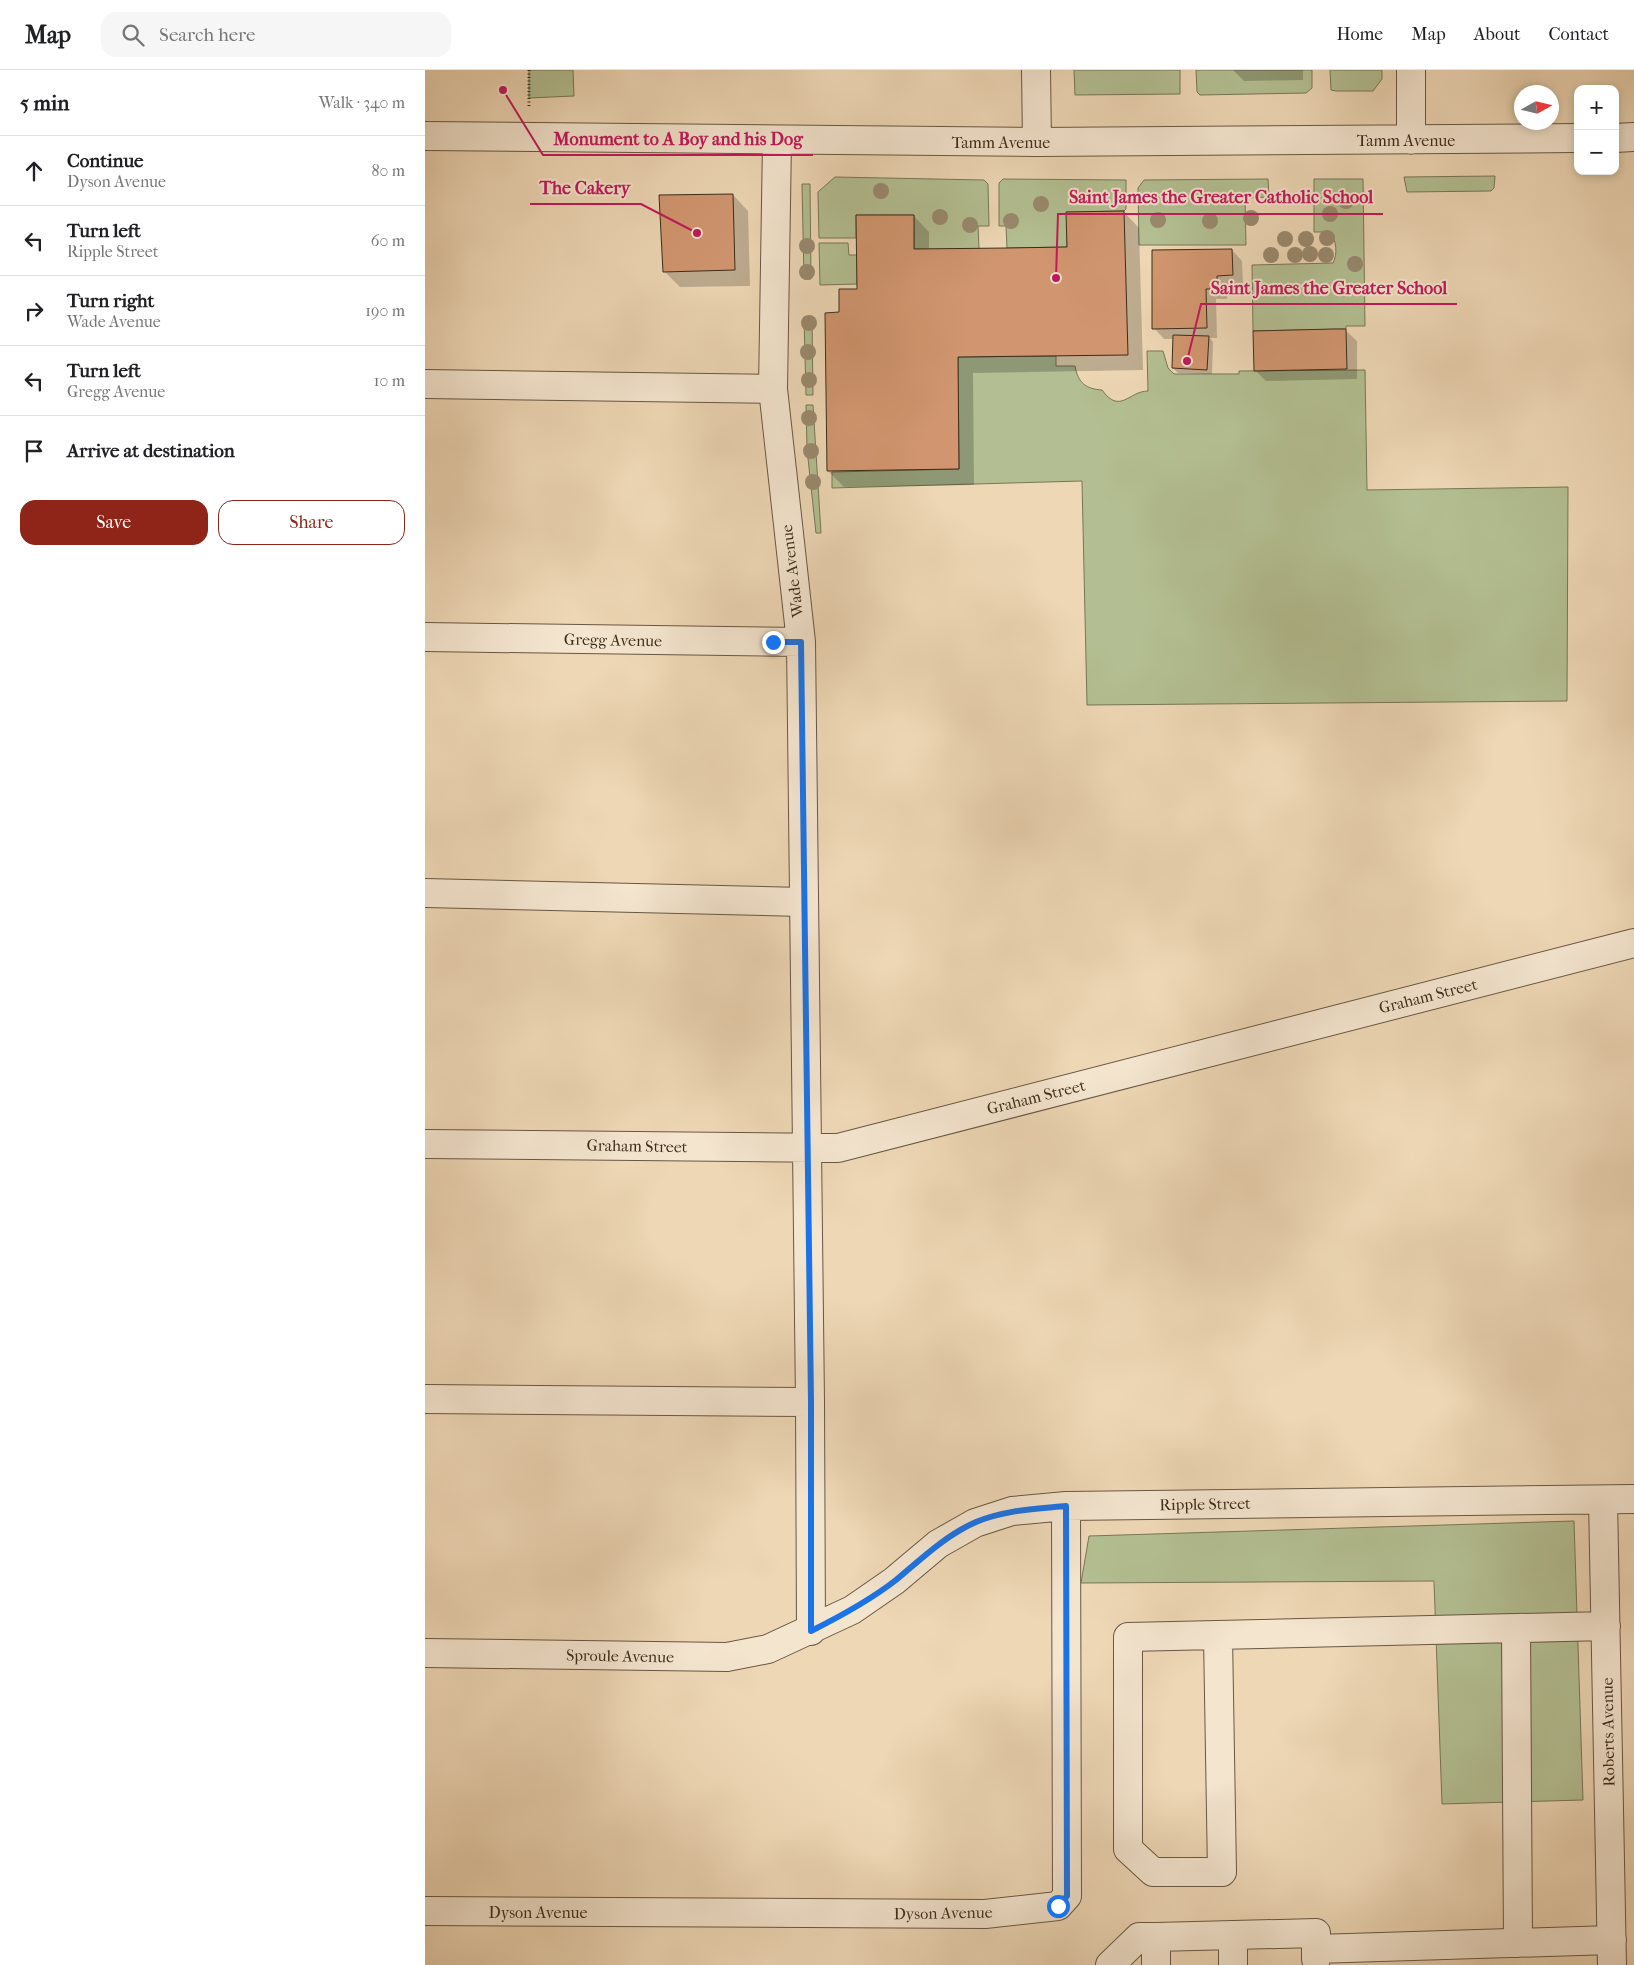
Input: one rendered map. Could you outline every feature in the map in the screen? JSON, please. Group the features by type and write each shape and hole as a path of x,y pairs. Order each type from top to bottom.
{"street":[{"path":"1037,70 1037,142"},
{"path":"1411,70 1411,140"},
{"name":"Tamm Avenue","path":"425,136 1037,142 1574,138"},
{"path":"1619,138 1634,138"},
{"name":"Wade Avenue","path":"777,140 773,389 801,642 811,1402 811,1631"},
{"path":"425,384 773,389"},
{"name":"Gregg Avenue","path":"425,637 801,642"},
{"path":"425,893 803,902"},
{"name":"Graham Street","path":"425,1144 838,1148 1634,943"},
{"path":"425,1399 811,1402"},
{"name":"Ripple Street","path":"811,1631 852,1610 894,1581 938,1544 975,1522 1012,1511 1066,1506 1634,1499"},
{"name":"Roberts Avenue","path":"1603,1500 1612,1953"},
{"name":"Dyson Avenue","path":"425,1911 985,1914 1058,1906 1067,1896 1066,1506"},
{"path":"1218,1636 1221,1872 1153,1872 1128,1849 1128,1637 1606,1626"},
{"path":"1516,1629 1518,1943"},
{"name":"Sproule Avenue","path":"425,1653 727,1657 768,1649 811,1631"},
{"path":"1110,1965 1139,1937 1316,1933 1316,1957 1518,1943 1612,1953"},
{"path":"1233,1935 1233,1965"},
{"path":"1156,1937 1157,1965"}],"green space":[{"path":"529,70 573,70 574,96 529,98"},
{"path":"1074,70 1180,70 1180,94 1075,95"},
{"path":"1196,70 1312,70 1312,88 1306,93 1200,95 1197,92"},
{"path":"1330,70 1382,70 1382,79 1373,91 1336,91 1331,90"},
{"path":"1495,176 1494,188 1491,191 1407,192 1404,177"},
{"path":"835,177 984,180 988,184 989,226 978,226 979,249 914,249 914,215 856,215 856,238 819,238 818,192"},
{"path":"1003,179 1126,180 1126,209 1124,211 1067,212 1067,247 1007,248 1006,226 999,226 999,183"},
{"path":"1268,179 1269,197 1245,198 1246,245 1139,245 1138,188 1144,180"},
{"path":"1314,179 1363,179 1365,326 1346,326 1346,329 1253,331 1252,265 1333,263 1335,259 1336,248 1331,232 1314,232"},
{"path":"802,184 810,184 811,279 804,279"},
{"path":"819,243 848,243 849,255 857,255 857,284 820,285"},
{"path":"804,317 812,317 813,395 806,395"},
{"path":"1147,351 1163,351 1168,368 1174,374 1239,374 1239,371 1365,370 1367,490 1568,487 1567,701 1087,705 1082,481 832,488 832,472 959,469 958,357 1056,356 1056,366 1075,366 1078,377 1084,384 1091,388 1102,390 1114,401 1119,401 1148,391"},
{"path":"806,405 813,405 821,533 816,533 807,449"},
{"path":"1574,1521 1583,1800 1442,1804 1434,1581 1081,1583 1089,1536"}],"building":[{"path":"733,194 735,270 663,272 659,195"},
{"path":"1124,211 1128,355 958,357 959,469 827,471 825,313 839,312 839,289 857,289 856,215 914,215 914,249 1007,248 1067,247 1066,212"},
{"path":"1232,249 1233,275 1217,276 1217,289 1206,289 1207,328 1152,329 1152,250"},
{"path":"1346,329 1347,369 1254,371 1253,331"},
{"path":"1173,335 1209,336 1207,370 1172,368"}],"place":[{"name":"Monument to A Boy and his Dog","path":"503,90"},
{"name":"The Cakery","path":"697,233"},
{"name":"Saint James the Greater Catholic School","path":"1056,278"},
{"name":"Saint James the Greater School","path":"1187,361"}],"route":[{"path":"773,642 801,642 811,1402 811,1631 852,1610 894,1581 938,1544 975,1522 1012,1511 1066,1506 1067,1896 1058,1906"}]}
